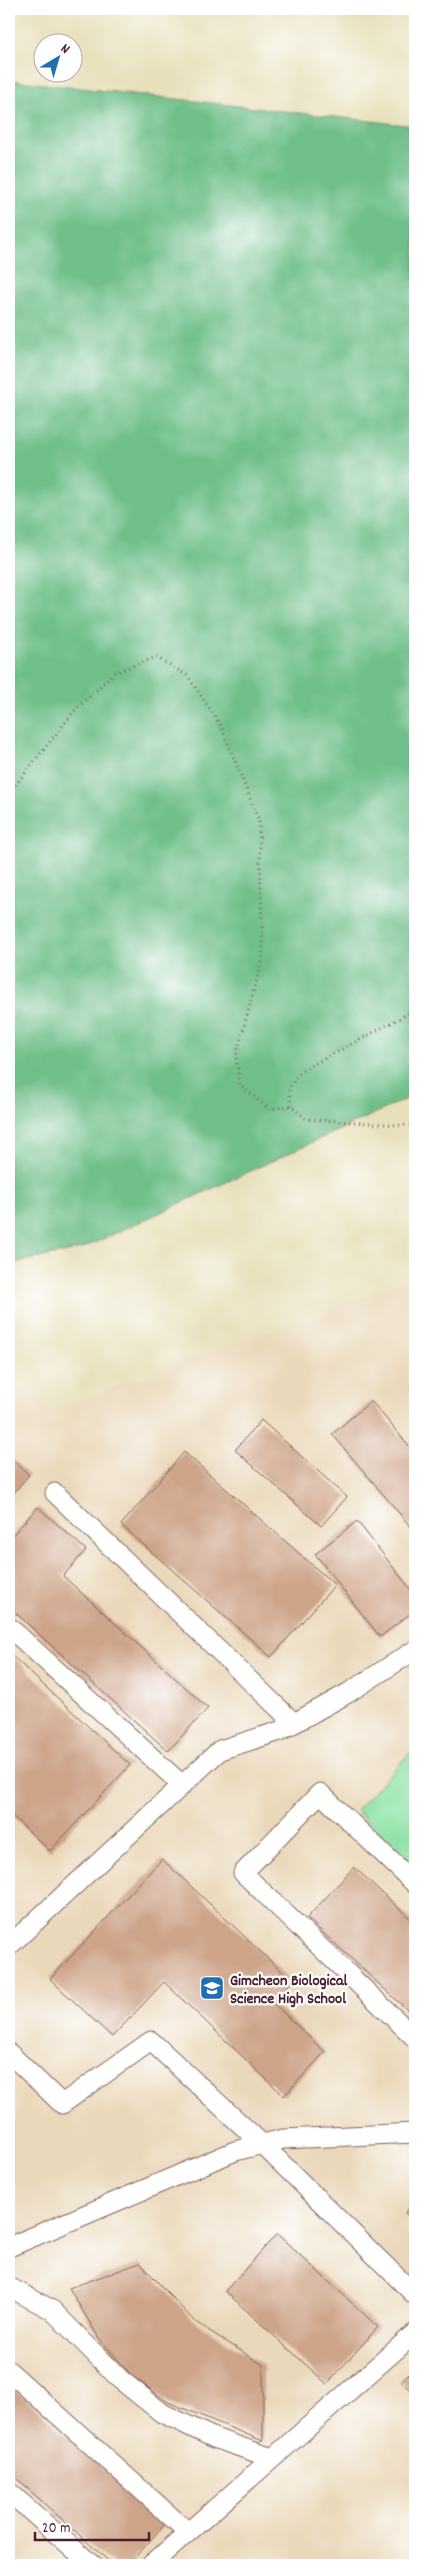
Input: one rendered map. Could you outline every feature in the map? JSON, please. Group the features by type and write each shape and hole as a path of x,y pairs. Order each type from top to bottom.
{"lane":[{"path":"55,1493 294,1723"},
{"path":"9,1628 182,1784"},
{"path":"9,1946 220,1750 280,1731 348,1693 415,1650"},
{"path":"415,1884 320,1793 243,1873 415,2038"},
{"path":"9,2053 62,2104 150,2041 262,2144 415,2295"},
{"path":"9,2247 235,2151 283,2139 415,2132"},
{"path":"9,2287 52,2310 121,2380 162,2413 214,2438 272,2458"},
{"path":"151,2565 415,2333"},
{"path":"9,2371 188,2532"},
{"path":"9,2492 92,2565"}],"path":[{"path":"9,793 76,709 114,673 156,657 188,676 221,726 259,821 263,956 236,1056 240,1085 269,1109 291,1106"},
{"path":"415,1010 301,1071 290,1088 291,1106 306,1119 415,1126"}],"shaded area":[{"name":"Gimcheon Biological Science High School","path":"415,1278 415,2565 9,2565 9,1376 50,1411"}],"green space":[{"path":"9,80 415,126 415,1095 81,1249 9,1264"},
{"path":"415,1748 415,1865 356,1810"}],"building":[{"path":"371,1401 415,1453 415,1521 410,1526 332,1434"},
{"path":"261,1420 347,1497 321,1526 235,1450"},
{"path":"184,1452 335,1585 271,1657 121,1525"},
{"path":"9,1456 29,1475 9,1498"},
{"path":"38,1507 86,1550 63,1576 208,1708 168,1751 9,1607 9,1539"},
{"path":"357,1521 415,1595 415,1610 380,1637 315,1554"},
{"path":"9,1653 130,1765 50,1851 9,1813"},
{"path":"162,1859 292,1981 272,2002 325,2052 284,2096 164,1982 112,2037 50,1979"},
{"path":"354,1867 415,1923 415,2017 307,1918"},
{"path":"415,2200 415,2222 405,2213"},
{"path":"277,2234 378,2327 327,2384 225,2291"},
{"path":"140,2263 194,2321 263,2365 263,2441 168,2402 132,2376 99,2338 69,2288"},
{"path":"415,2367 415,2395 401,2381"},
{"path":"9,2384 165,2524 128,2565 113,2565 9,2472"}],"place":[{"name":"Gimcheon Biological Science High School","path":"212,1988"}]}
